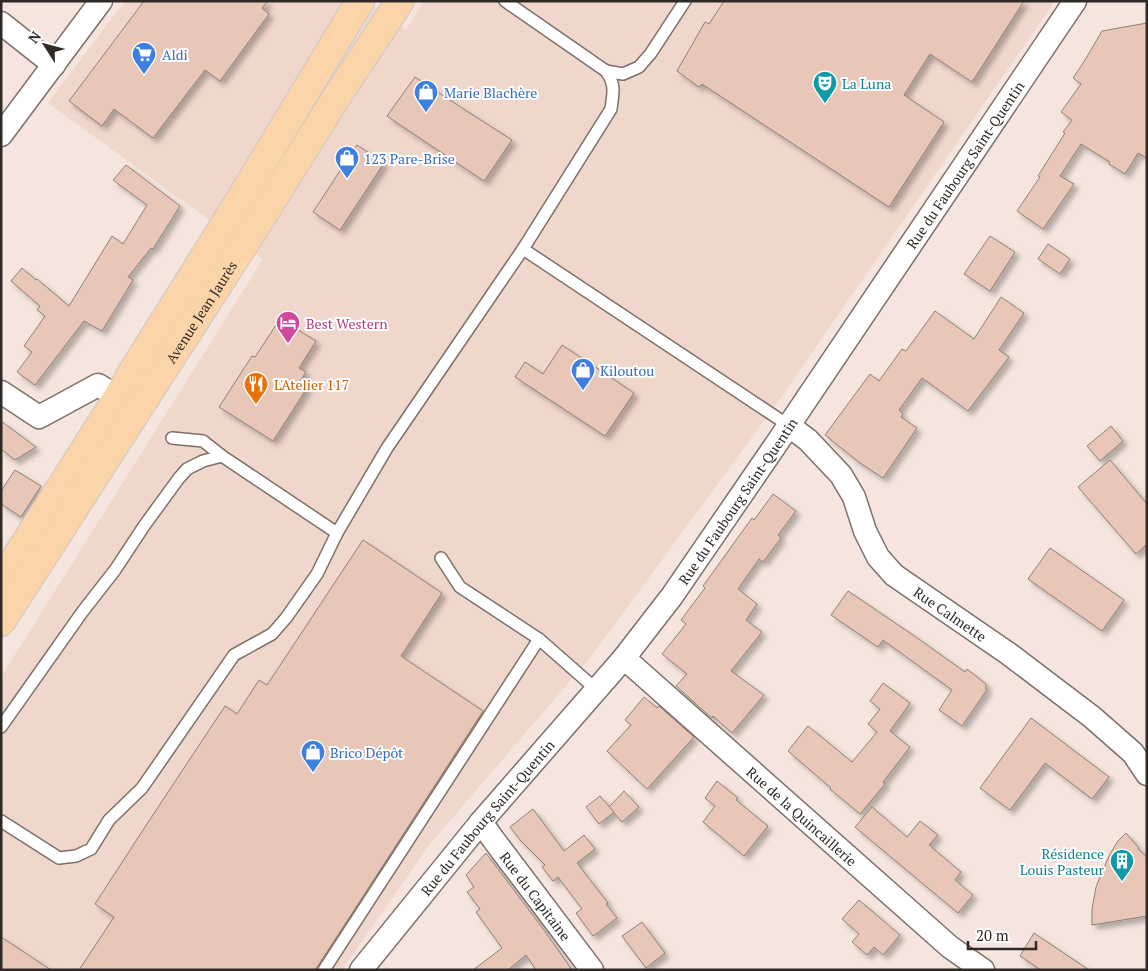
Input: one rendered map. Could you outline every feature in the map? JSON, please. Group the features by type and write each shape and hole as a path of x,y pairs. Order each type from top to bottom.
{"main road":[{"name":"Avenue Jean Jaurès","path":"1,581 118,397 360,1"},
{"name":"Avenue Jean Jaurès","path":"1,622 400,1"}],"street":[{"path":"1,135 101,1"},
{"name":"Rue du Faubourg Saint-Quentin","path":"361,970 481,822 624,658 672,596 1075,1"},
{"path":"1,23 54,65"},
{"path":"1,392 39,417 98,385 118,397"},
{"name":"Rue Calmette","path":"788,425 808,440 841,475 854,496 864,531 878,557 894,575 1009,654 1092,716 1133,753 1147,774"},
{"name":"Rue de la Quincaillerie","path":"624,658 950,947 983,970"},
{"name":"Rue du Capitaine","path":"481,822 592,970"}],"lane":[{"path":"1,821 59,858 76,856 91,849 108,820 142,788 234,656 272,634 286,618 317,574 337,533 387,448 523,249 611,109 614,89 612,80 606,71 505,1"},
{"path":"606,71 622,74 639,68 685,1"},
{"path":"523,249 788,425"},
{"path":"172,438 203,441 222,456 337,533"},
{"path":"1,727 179,478 187,470 203,461 222,456"},
{"path":"442,558 460,587 539,639 597,690"},
{"path":"324,970 539,639"}],"shaded area":[{"path":"125,1 369,1 406,30 424,1 1055,1 780,399 590,658 430,844 342,970 1,970 1,677 263,259 48,103"}],"building":[{"name":"Aldi","path":"144,1 268,1 262,8 269,14 220,81 205,70 153,138 114,109 102,126 69,101"},
{"name":"La Luna","path":"724,1 1024,1 972,82 930,54 904,95 944,122 889,207 702,84 699,87 677,71 705,22 709,24"},
{"path":"1147,23 1147,158 1138,153 1125,174 1081,144 1060,176 1074,184 1043,229 1017,211 1040,177 1038,176 1072,120 1061,112 1081,84 1073,78 1102,31"},
{"path":"415,77 512,140 484,181 387,116"},
{"path":"357,145 384,163 340,230 313,212"},
{"path":"126,165 180,206 153,249 151,248 128,277 133,280 102,331 84,321 35,385 17,372 32,352 24,346 45,316 37,310 40,306 11,281 22,268 69,306 112,236 123,244 147,205 113,180"},
{"path":"990,236 1015,252 990,291 964,274"},
{"path":"1048,244 1070,259 1060,274 1038,259"},
{"path":"1001,297 1024,313 999,350 1009,357 968,411 922,378 899,410 903,414 901,417 917,428 883,478 860,463 825,435 870,374 879,381 902,349 906,351 935,311 974,339"},
{"path":"280,319 316,341 299,368 306,372 299,383 307,388 273,441 219,407 252,356 255,357"},
{"name":"Kiloutou","path":"562,345 634,393 605,436 515,377 525,362 543,374"},
{"path":"1,421 36,447 15,460 1,449"},
{"path":"1111,426 1123,441 1100,461 1087,446"},
{"path":"1110,460 1147,504 1147,544 1136,554 1078,487"},
{"path":"15,470 41,486 21,517 1,504 1,491"},
{"path":"773,494 796,511 778,535 781,538 763,562 759,559 738,589 757,604 746,620 762,632 731,671 764,695 732,733 676,686 687,674 662,654 686,624 681,620 705,588 703,586 752,518 754,520"},
{"name":"Brico Dépôt","path":"363,540 442,593 401,656 483,711 315,970 79,970 114,917 95,904 145,827 225,706 237,714 259,680 267,685"},
{"path":"1050,548 1124,600 1102,631 1028,579"},
{"path":"848,591 965,672 967,669 986,684 986,691 962,726 939,710 952,690 883,640 878,647 831,615"},
{"path":"883,683 910,703 890,731 910,747 883,782 885,784 860,814 788,751 808,726 852,762 877,732 868,724 880,709 870,701"},
{"path":"644,697 657,708 659,706 694,737 647,789 607,751 631,725 625,720"},
{"path":"1031,718 1109,777 1092,799 1045,763 1010,810 980,788"},
{"path":"717,781 738,798 736,800 768,826 744,856 703,822 715,806 705,798"},
{"path":"624,791 639,807 622,822 609,807"},
{"path":"600,796 614,812 599,824 586,807"},
{"path":"872,807 907,837 920,821 938,835 929,845 961,872 955,880 973,895 958,913 855,827"},
{"path":"533,809 564,851 584,835 595,849 577,863 608,903 606,904 617,918 593,936 576,913 582,909 558,877 553,881 542,867 545,865 510,827"},
{"name":"Résidence Louis Pasteur","path":"1126,833 1138,849 1147,857 1147,916 1092,925 1092,909 1096,887 1110,854 1118,841"},
{"path":"486,853 572,970 536,970 526,955 508,970 473,970 502,948 476,912 480,909 467,892 474,887 466,875"},
{"path":"859,900 900,935 883,955 874,947 867,955 852,942 859,934 842,919"},
{"path":"642,922 665,953 646,968 622,936"},
{"path":"1034,933 1089,970 1041,970 1020,956"},
{"path":"1,937 51,970 1,970"}],"place":[{"name":"Aldi","path":"144,75"},
{"name":"La Luna","path":"825,104"},
{"name":"Marie Blachère","path":"426,113"},
{"name":"123 Pare-Brise","path":"347,179"},
{"name":"Best Western","path":"288,344"},
{"name":"Kiloutou","path":"583,391"},
{"name":"L'Atelier 117","path":"256,405"},
{"name":"Brico Dépôt","path":"313,773"},
{"name":"Résidence Louis Pasteur","path":"1122,882"}]}
